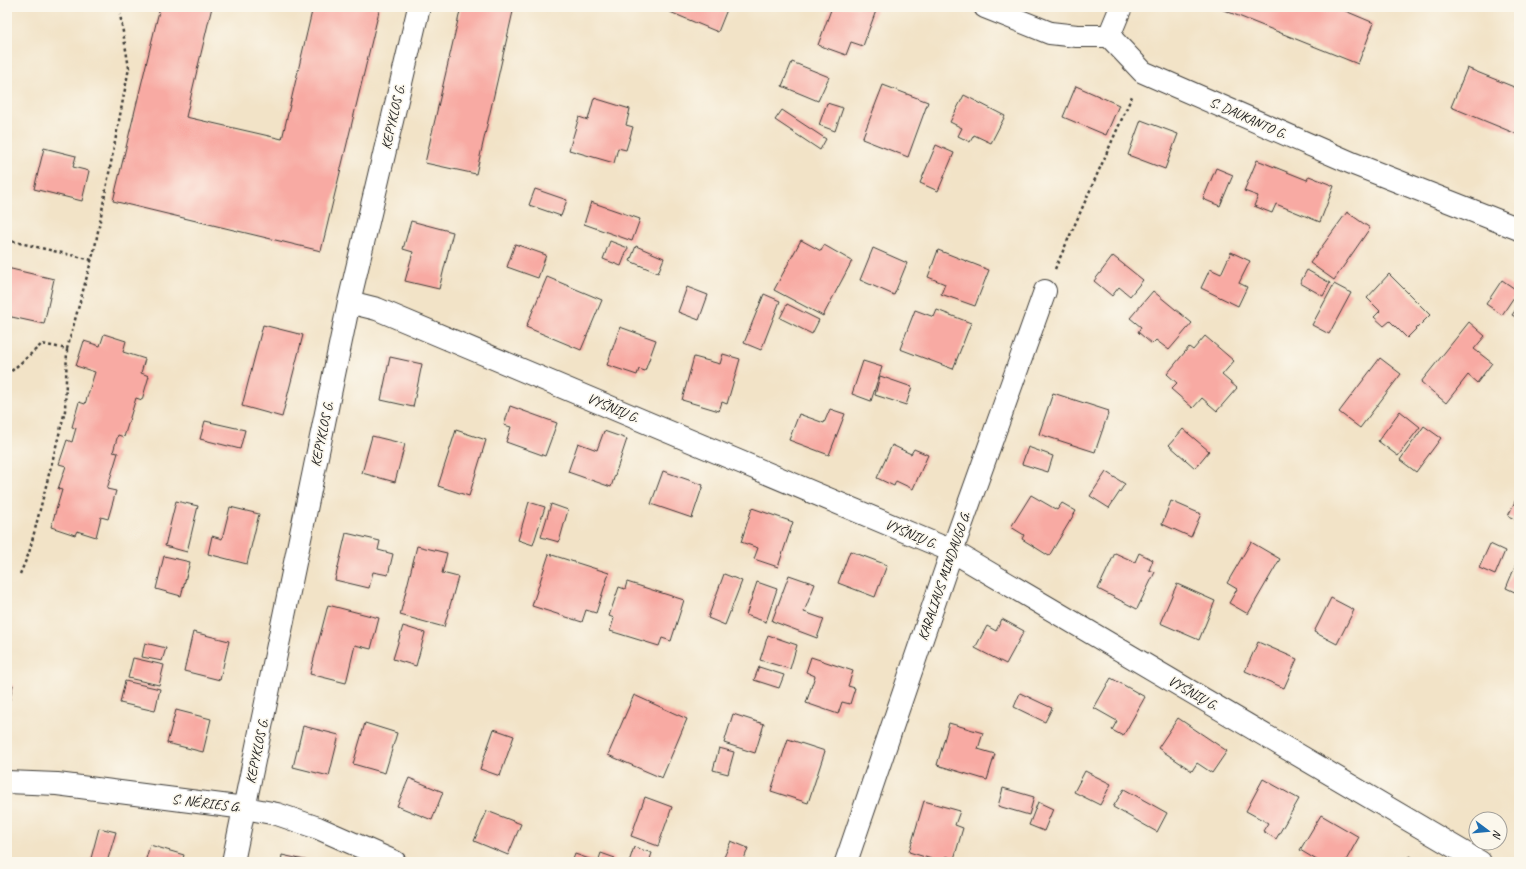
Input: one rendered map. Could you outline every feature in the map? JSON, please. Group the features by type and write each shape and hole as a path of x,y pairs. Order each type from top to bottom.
{"street":[{"name":"KEPYKLOS G.","path":"233,862 349,302 419,7"},
{"path":"985,7 1050,33 1077,36 1109,36 1121,7"},
{"name":"S. DAUKANTO G.","path":"1109,36 1143,72 1354,164 1519,229"},
{"name":"KARALIAUS MINDAUGO G.","path":"846,862 952,551 1045,291"},
{"name":"VYŠNIŲ G.","path":"349,302 384,312 952,551 1480,862"},
{"name":"S. NĖRIES G.","path":"7,782 57,784 245,808 277,814 318,828 395,862"}],"path":[{"path":"20,574 29,553 65,411 68,349 92,260 129,68 120,14"},
{"path":"1045,291 1143,72"},
{"path":"7,240 92,260"},
{"path":"7,375 42,344 68,349"}],"building":[{"path":"160,7 212,7 186,117 282,139 313,7 380,7 321,251 113,201"},
{"path":"461,7 514,7 476,174 425,163"},
{"path":"658,7 728,7 718,32"},
{"path":"832,7 877,8 863,46 851,42 846,55 818,45"},
{"path":"1216,7 1336,7 1374,23 1358,64"},
{"path":"792,62 829,77 818,101 782,86"},
{"path":"1467,68 1519,89 1519,135 1451,107"},
{"path":"883,85 928,102 908,157 862,139"},
{"path":"1076,86 1119,105 1106,135 1063,117"},
{"path":"964,95 1005,116 991,143 974,135 970,142 958,136 962,128 950,122"},
{"path":"594,98 630,109 626,125 633,127 626,150 618,148 614,163 569,150 579,117 588,120"},
{"path":"827,103 843,108 835,131 819,125"},
{"path":"782,110 826,139 820,150 775,120"},
{"path":"1141,120 1178,134 1165,169 1128,155"},
{"path":"936,145 954,153 938,191 920,183"},
{"path":"44,148 76,156 73,167 89,171 82,201 34,189"},
{"path":"1257,160 1307,180 1309,176 1334,186 1320,222 1276,204 1272,213 1254,206 1258,196 1244,191"},
{"path":"1216,168 1233,175 1220,206 1203,199"},
{"path":"535,189 567,200 561,216 529,205"},
{"path":"591,202 640,219 632,241 584,224"},
{"path":"1347,212 1370,228 1334,280 1310,263"},
{"path":"411,221 453,232 439,289 405,281 413,252 403,249"},
{"path":"801,240 821,251 824,245 852,261 823,316 774,290"},
{"path":"610,241 628,248 621,266 603,259"},
{"path":"515,244 546,255 538,278 507,267"},
{"path":"636,246 664,258 658,273 630,261"},
{"path":"873,248 907,263 894,295 860,280"},
{"path":"938,250 989,270 975,306 941,294 945,284 928,277"},
{"path":"1231,252 1250,261 1239,283 1247,287 1238,306 1201,288 1210,269 1221,274"},
{"path":"1113,256 1143,280 1130,296 1119,287 1112,296 1094,281"},
{"path":"7,268 54,279 44,324 7,316"},
{"path":"1307,270 1330,283 1323,296 1300,283"},
{"path":"1389,274 1430,315 1407,338 1390,321 1384,326 1374,317 1380,311 1367,298"},
{"path":"547,277 602,300 581,350 526,327"},
{"path":"1502,280 1518,291 1502,315 1486,304"},
{"path":"1334,284 1351,293 1329,334 1312,325"},
{"path":"687,287 708,295 699,320 678,312"},
{"path":"1153,291 1192,323 1169,350 1156,340 1152,344 1138,332 1141,327 1130,318"},
{"path":"764,294 780,301 761,350 744,343"},
{"path":"787,304 819,320 812,334 780,318"},
{"path":"1519,305 1519,319 1512,315"},
{"path":"915,310 934,317 937,310 971,323 953,369 900,349"},
{"path":"1469,322 1485,336 1474,349 1492,363 1477,383 1468,375 1446,403 1421,382"},
{"path":"263,325 303,335 282,417 242,406"},
{"path":"620,327 656,340 645,371 639,369 637,375 607,365"},
{"path":"104,334 126,341 123,352 145,359 141,373 149,376 142,400 136,398 124,437 118,435 113,452 118,453 107,489 116,491 108,519 101,517 96,537 77,531 75,535 51,527 62,490 58,489 66,466 59,464 67,440 72,442 76,428 72,427 79,402 85,404 95,372 76,366 84,341 100,346"},
{"path":"1205,336 1234,361 1222,375 1237,388 1217,411 1202,398 1193,408 1171,389 1177,383 1167,374 1189,347 1193,350"},
{"path":"723,354 740,359 727,404 722,402 719,411 682,400 694,357 720,364"},
{"path":"390,357 422,364 413,407 381,400"},
{"path":"1380,358 1401,374 1360,428 1339,412"},
{"path":"863,361 882,367 871,401 852,394"},
{"path":"880,376 912,387 906,405 875,395"},
{"path":"1053,393 1109,411 1095,452 1039,434"},
{"path":"510,406 557,423 545,456 506,442 511,427 504,425"},
{"path":"830,409 845,414 829,455 789,440 799,414 824,423"},
{"path":"1400,411 1420,427 1398,456 1378,441"},
{"path":"205,421 245,430 240,449 200,439"},
{"path":"1424,426 1441,438 1416,472 1400,460"},
{"path":"1183,429 1209,451 1195,468 1169,445"},
{"path":"456,430 486,440 469,496 438,486"},
{"path":"604,431 627,439 611,487 568,472 578,443 597,450"},
{"path":"372,436 405,444 395,482 362,473"},
{"path":"892,445 911,454 914,449 928,455 913,489 896,481 894,486 877,478"},
{"path":"1028,447 1053,456 1048,472 1022,464"},
{"path":"663,471 703,485 692,518 651,504"},
{"path":"1106,472 1125,484 1109,508 1090,496"},
{"path":"1519,493 1519,521 1508,516"},
{"path":"1031,495 1057,510 1062,503 1076,511 1049,556 1022,539 1024,535 1011,527"},
{"path":"176,501 198,506 187,552 165,546"},
{"path":"1171,501 1201,514 1191,537 1162,524"},
{"path":"529,502 545,507 533,545 518,540"},
{"path":"551,504 568,510 559,542 541,537"},
{"path":"230,507 259,514 247,564 208,554 212,536 222,539"},
{"path":"752,508 793,522 778,567 754,559 758,548 741,542"},
{"path":"346,533 380,541 378,550 393,554 388,575 373,572 369,588 335,580"},
{"path":"1251,542 1280,559 1248,614 1229,603 1237,589 1227,583"},
{"path":"1490,544 1505,551 1495,575 1479,568"},
{"path":"417,546 447,553 442,573 458,577 444,627 400,615"},
{"path":"850,551 887,565 875,597 838,583"},
{"path":"1115,553 1135,562 1139,553 1153,560 1149,570 1155,572 1137,609 1098,589"},
{"path":"549,554 609,573 596,613 586,610 582,622 532,606"},
{"path":"164,556 190,562 181,596 156,589"},
{"path":"1519,557 1519,594 1506,588"},
{"path":"724,574 742,581 725,625 708,618"},
{"path":"789,575 815,584 804,612 824,619 817,638 772,621"},
{"path":"627,582 684,600 671,641 662,638 659,646 610,631 614,618 609,616 619,587 625,589"},
{"path":"757,582 777,589 766,622 746,615"},
{"path":"1177,584 1215,601 1199,640 1160,623"},
{"path":"1331,598 1354,610 1337,644 1314,632"},
{"path":"328,605 379,618 371,649 355,645 346,683 310,674"},
{"path":"1002,619 1024,631 1006,664 975,648 987,626 996,631"},
{"path":"403,626 425,633 416,666 393,659"},
{"path":"193,632 229,641 220,680 184,671"},
{"path":"768,635 797,645 790,669 760,660"},
{"path":"1258,642 1297,659 1284,688 1245,671"},
{"path":"145,643 166,648 162,661 142,657"},
{"path":"811,657 853,671 848,686 855,688 850,704 842,702 838,714 806,703 815,676 806,672"},
{"path":"133,658 164,665 159,685 128,678"},
{"path":"759,667 784,675 779,688 754,680"},
{"path":"1111,678 1145,697 1123,736 1112,730 1117,721 1094,708"},
{"path":"125,681 160,689 155,711 120,703"},
{"path":"7,684 13,685 8,707 7,707"},
{"path":"1020,693 1052,708 1045,722 1014,707"},
{"path":"634,695 687,719 662,778 608,755"},
{"path":"176,710 211,719 203,752 167,743"},
{"path":"733,714 764,724 755,753 724,743"},
{"path":"1178,718 1227,751 1212,773 1197,763 1192,771 1158,748"},
{"path":"365,723 397,733 385,773 353,764"},
{"path":"949,723 983,733 978,749 995,754 987,780 937,765"},
{"path":"303,726 339,735 329,776 293,767"},
{"path":"494,729 514,736 500,776 480,769"},
{"path":"788,739 825,751 808,803 771,791"},
{"path":"719,748 734,752 728,774 713,770"},
{"path":"1085,771 1111,784 1100,805 1074,792"},
{"path":"409,778 443,792 432,820 397,806"},
{"path":"1263,779 1299,799 1276,839 1263,831 1268,823 1246,811"},
{"path":"1003,788 1034,797 1029,815 998,806"},
{"path":"1124,789 1167,813 1157,832 1113,807"},
{"path":"645,797 672,807 658,846 631,836"},
{"path":"924,801 960,811 955,825 963,828 954,859 946,856 944,862 941,862 909,852"},
{"path":"1038,802 1053,809 1044,831 1029,825"},
{"path":"487,811 521,824 508,855 474,841"},
{"path":"1321,815 1359,837 1345,862 1320,862 1300,850"},
{"path":"99,828 116,832 107,862 90,862"},
{"path":"731,841 748,848 743,862 722,862"},
{"path":"150,845 184,855 182,862 145,862"},
{"path":"634,847 652,853 649,862 629,862"},
{"path":"601,853 615,858 613,862 598,862"},
{"path":"575,854 598,862 572,862"},
{"path":"282,855 309,861 309,862 281,862"},
{"path":"1410,856 1421,862 1407,862"}]}
